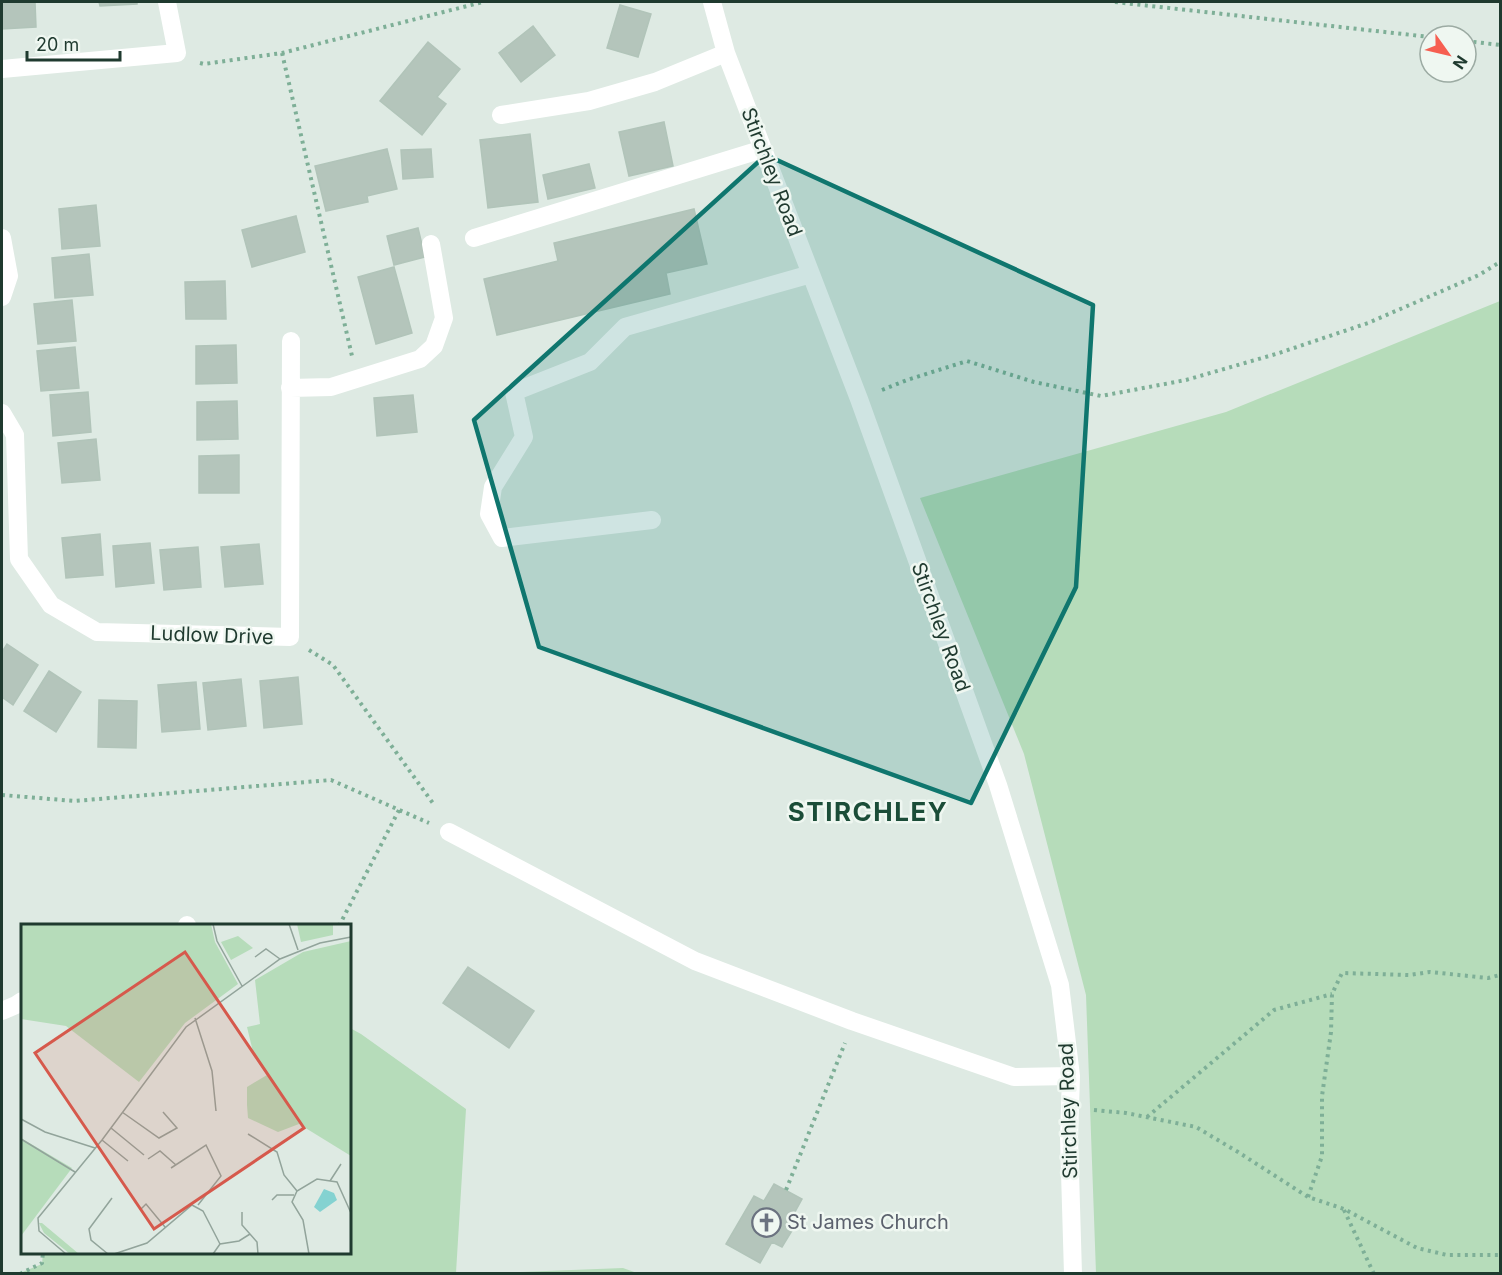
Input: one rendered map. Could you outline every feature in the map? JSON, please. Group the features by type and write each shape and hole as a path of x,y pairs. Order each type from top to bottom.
{"street":[{"path":"2,69 177,53 167,2"},
{"name":"Stirchley Road","path":"712,2 726,53 859,399 998,785 1060,985 1071,1076 1073,1274"},
{"path":"501,115 589,101 655,82 726,53"},
{"path":"474,238 763,149"},
{"path":"2,238 9,276 2,297"},
{"path":"290,388 331,387 420,359 434,346 444,318 431,244"},
{"path":"652,520 502,538 489,514 493,487 525,437 514,392 590,362 625,327 811,274"},
{"name":"Ludlow Drive","path":"2,413 15,435 19,559 51,604 97,632 290,637 291,341"},
{"path":"448,832 695,961 852,1021 1014,1077 1071,1076"},
{"path":"2,1011 21,1002"}],"path":[{"path":"177,53 204,64 282,53 483,2"},
{"path":"1115,2 1418,36"},
{"path":"1478,42 1500,45"},
{"path":"282,53 357,379"},
{"path":"859,399 907,380 967,361 1034,382 1101,396 1186,380 1276,354 1368,323 1479,275 1500,262"},
{"path":"290,637 333,665 435,806"},
{"path":"2,795 74,801 331,780 448,832"},
{"path":"340,924 399,810"},
{"path":"1308,1197 1322,1156 1322,1096 1331,1032 1332,994 1342,973 1409,975 1430,972 1488,978 1500,975"},
{"path":"1147,1117 1274,1010 1332,994"},
{"path":"786,1190 836,1069 852,1021"},
{"path":"1070,1107 1147,1117 1196,1127 1308,1197 1344,1209 1418,1248 1447,1255 1500,1255"},
{"path":"1344,1209 1374,1274"},
{"path":"20,1274 42,1263 43,1254"}],"highlighted area":[{"path":"766,155 1093,305 1076,587 971,803 539,647 474,420"}],"green space":[{"path":"1500,301 1500,1273 1096,1273 1086,995 1024,754 920,498 1226,412"},
{"path":"351,1029 466,1109 456,1273 20,1273 42,1264 43,1254 351,1254"},
{"path":"623,1268 637,1273 495,1273"}],"building":[{"path":"2,2 35,2 36,27 2,29"},
{"path":"99,2 137,2 137,4 100,6"},
{"path":"620,5 651,14 638,57 607,48"},
{"path":"533,26 555,55 521,82 499,53"},
{"path":"428,42 460,69 437,97 446,104 422,135 380,101"},
{"path":"664,122 673,166 629,176 619,132"},
{"path":"530,134 538,202 488,208 480,140"},
{"path":"387,149 397,189 367,196 368,202 326,211 315,166"},
{"path":"431,149 433,177 403,179 401,150"},
{"path":"589,164 595,188 548,199 543,175"},
{"path":"96,205 100,246 62,249 59,209"},
{"path":"694,209 707,264 666,273 670,294 497,335 484,279 558,261 554,243"},
{"path":"296,216 305,252 252,267 242,230"},
{"path":"418,228 425,257 394,265 387,236"},
{"path":"89,254 93,295 55,298 52,258"},
{"path":"394,267 412,333 376,344 358,277"},
{"path":"225,281 226,319 186,319 185,282"},
{"path":"72,300 76,341 38,344 34,304"},
{"path":"236,345 237,383 196,384 196,346"},
{"path":"75,347 79,388 41,391 37,351"},
{"path":"88,392 91,432 53,436 50,395"},
{"path":"413,395 417,432 377,436 374,398"},
{"path":"237,401 238,439 197,440 197,402"},
{"path":"96,439 100,480 62,483 58,443"},
{"path":"239,455 239,493 199,493 199,456"},
{"path":"100,534 103,575 66,578 62,538"},
{"path":"150,543 154,583 116,587 113,546"},
{"path":"259,544 263,584 225,587 221,547"},
{"path":"198,547 201,587 164,590 160,550"},
{"path":"7,644 38,665 13,705 2,697 2,652"},
{"path":"49,671 81,692 56,732 24,711"},
{"path":"298,677 302,724 264,728 260,681"},
{"path":"241,679 246,726 208,730 203,683"},
{"path":"196,682 200,729 162,732 158,685"},
{"path":"99,700 137,701 136,748 98,747"},
{"path":"468,967 534,1011 509,1048 443,1003"},
{"name":"St James Church","path":"774,1184 802,1199 790,1221 796,1224 782,1247 772,1242 760,1263 726,1244 754,1196 764,1201"}],"place":[{"name":"St James Church","path":"766,1222"}],"district":[{"name":"STIRCHLEY","path":"868,812"}]}
